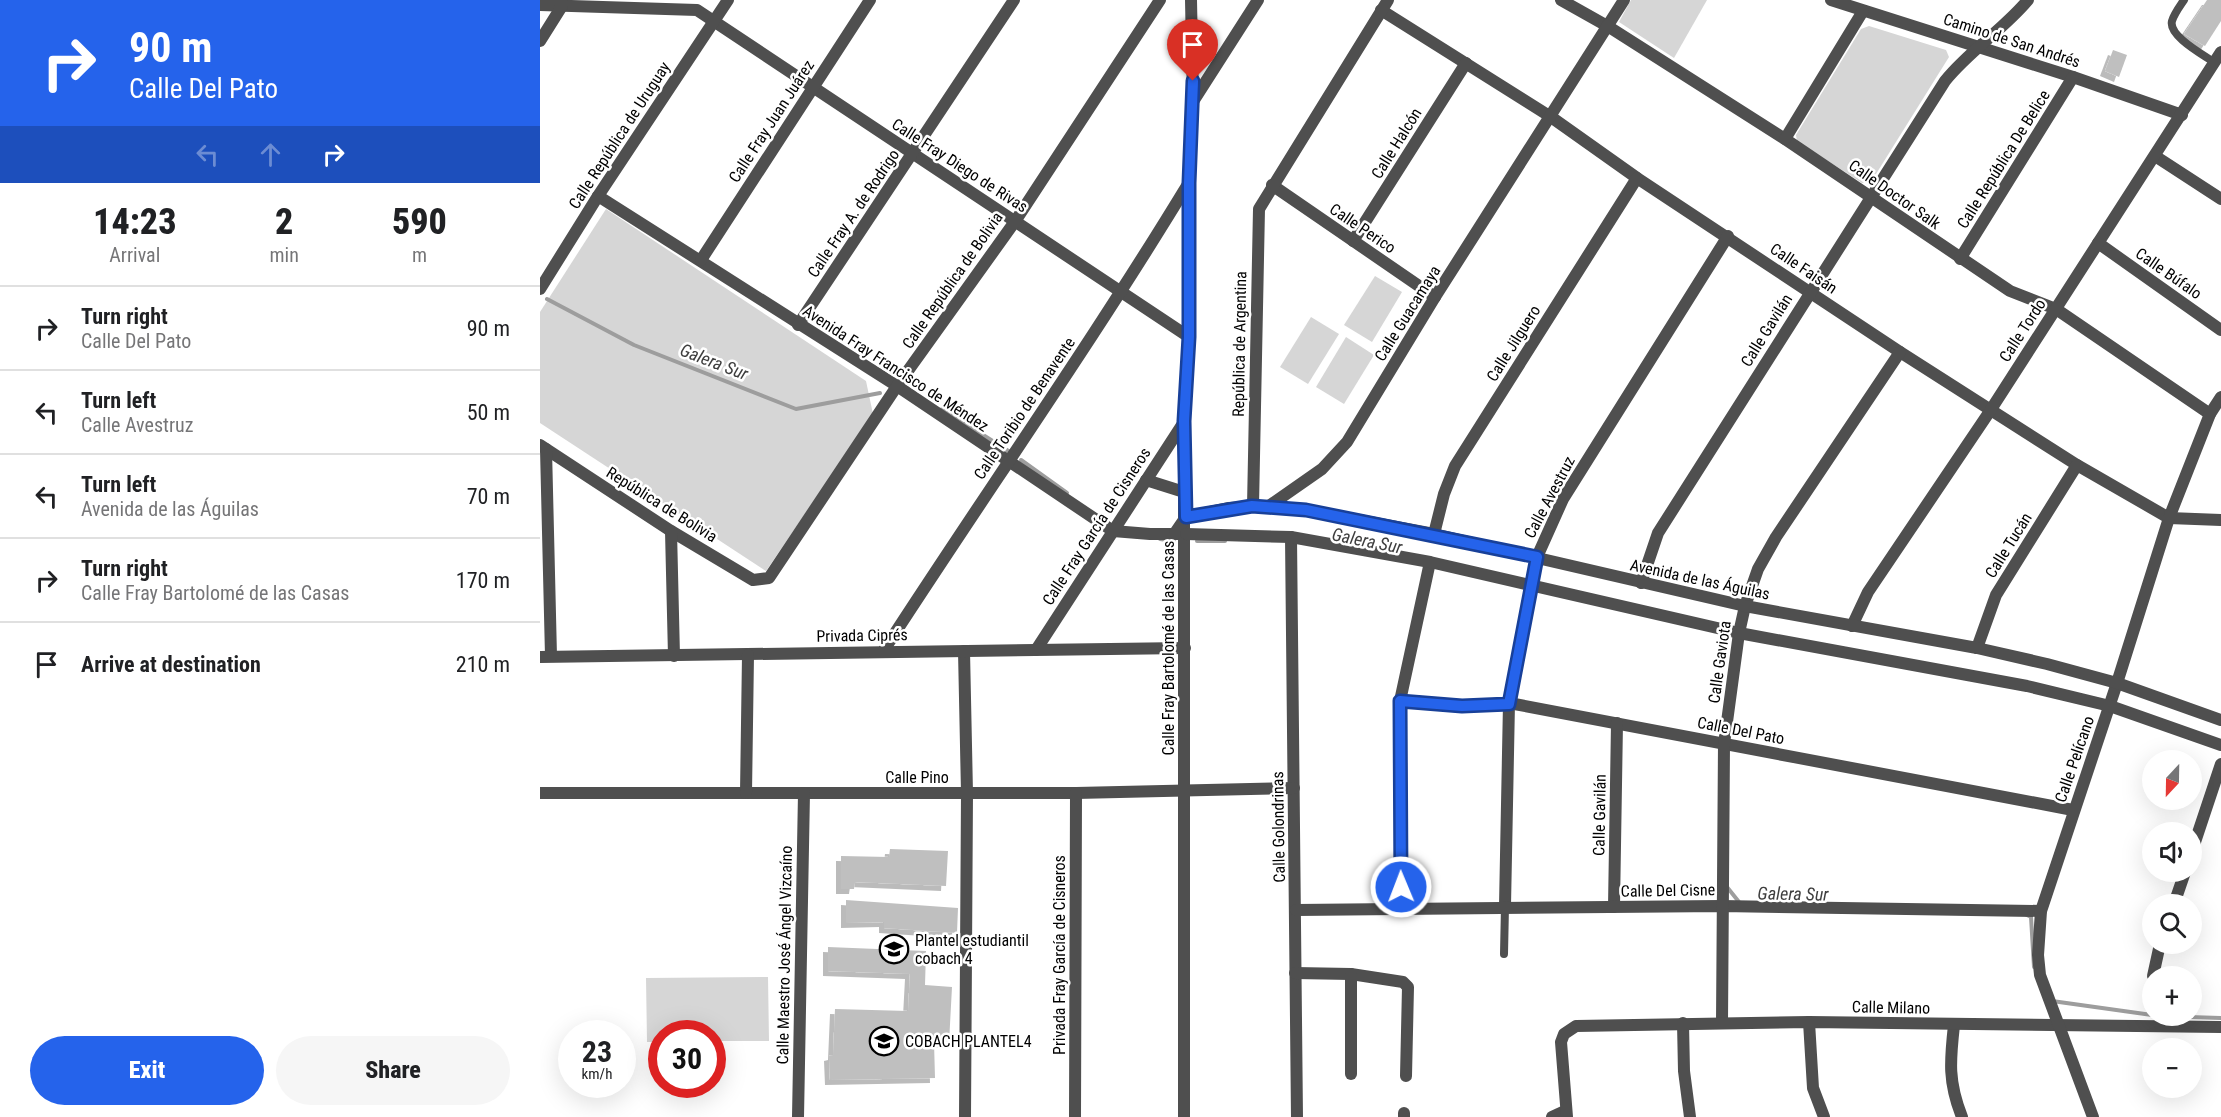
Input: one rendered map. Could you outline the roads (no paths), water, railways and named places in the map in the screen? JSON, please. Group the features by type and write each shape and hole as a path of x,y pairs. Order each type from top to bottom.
{"street":[{"name":"Calle República de Uruguay","path":"540,289 598,196 728,0"},
{"name":"Calle Fray Juan Juárez","path":"701,260 870,0"},
{"name":"Calle Fray A. de Rodrigo","path":"798,324 1014,0"},
{"name":"Calle República de Bolivia","path":"769,578 897,386 1016,220 1160,0"},
{"name":"Calle Fray Bartolomé de las Casas","path":"1184,1117 1185,648 1180,533 1186,517 1184,421 1189,337 1189,183 1193,101 1191,0"},
{"path":"1193,101 1258,0"},
{"name":"Calle Doctor Salk","path":"1561,0 1609,27 1785,139 2010,291 2056,309 2216,414"},
{"name":"Calle Guacamaya","path":"1269,506 1322,470 1347,442 1435,297 1609,27 1624,0"},
{"name":"Camino de San Andrés","path":"1831,0 2073,77 2182,115"},
{"name":"Calle Gavilán","path":"1641,583 1658,533 1945,81 1978,46 2016,15 2028,0"},
{"path":"540,5 562,3 697,5"},
{"path":"540,41 562,3"},
{"name":"Calle Fray Diego de Rivas","path":"697,5 714,21 812,88 1016,220 1189,337"},
{"name":"Calle Faisán","path":"1384,5 1466,63 1551,117 1900,352 2077,465 2169,518 2221,520"},
{"name":"República de Argentina","path":"1252,506 1257,217 1262,202 1272,185 1384,5"},
{"path":"1785,139 1863,11"},
{"name":"Calle Tordo","path":"1852,626 1868,592 1990,411 2219,61"},
{"name":"Calle Halcón","path":"1353,241 1466,63"},
{"name":"Calle República De Belice","path":"1960,259 2073,77"},
{"path":"2155,156 2221,199"},
{"name":"Calle Jilguero","path":"1434,534 1444,494 1455,466 1637,177"},
{"name":"Calle Toribio de Benavente","path":"884,650 1008,460 1123,291 1189,183"},
{"name":"Calle Perico","path":"1272,185 1435,297"},
{"name":"Avenida Fray Francisco de Méndez","path":"598,196 897,386 1113,531 1150,534 1180,533"},
{"name":"Calle Avestruz","path":"1505,906 1509,704 1537,557 1563,499 1728,236"},
{"name":"Calle Búfalo","path":"2098,243 2221,330"},
{"name":"Calle Gaviota","path":"1722,1023 1724,744 1739,633 1745,606 1758,569 1776,537 1900,352"},
{"name":"Calle Pelícano","path":"2093,1117 2056,1023 2039,965 2041,911 2073,810 2118,683 2169,518 2216,414 2221,397"},
{"name":"Calle Fray García de Cisneros","path":"1036,650 1184,421"},
{"path":"543,447 545,656"},
{"name":"República de Bolivia","path":"543,447 671,531 753,580 769,578"},
{"name":"Calle Tucán","path":"1977,648 1996,595 2077,465"},
{"path":"1146,480 1184,492"},
{"name":"Avenida de las Águilas","path":"1186,517 1252,506 1269,506 1306,510 1434,534 1745,606 1977,648 2118,683 2221,720"},
{"path":"671,531 674,656"},
{"path":"1180,533 1291,537 1430,562 1739,633 2027,686 2110,706 2221,746"},
{"name":"Calle Golondrinas","path":"1291,537 1297,1117"},
{"path":"1401,910 1400,701 1430,562"},
{"name":"Privada Ciprés","path":"545,656 1185,648"},
{"path":"964,651 967,794 964,1117"},
{"path":"746,793 748,655"},
{"name":"Calle Del Pato","path":"1400,701 1462,706 1509,704 2073,810"},
{"name":"Calle Gavilán","path":"1614,908 1617,723"},
{"path":"2202,822 2221,764"},
{"name":"Calle Pino","path":"540,794 967,794 1294,788"},
{"name":"Calle Maestro José Ángel Vizcaíno","path":"798,1117 804,793"},
{"name":"Privada Fray García de Cisneros","path":"1075,1117 1076,793"},
{"name":"Calle Del Cisne","path":"1296,910 1401,910 1505,906 1614,908 1722,906 2041,911"},
{"path":"1295,973 1351,974 1400,980 1408,987 1406,1076"},
{"path":"1351,974 1351,1074"},
{"name":"Calle Milano","path":"1566,1114 1561,1042 1564,1034 1576,1026 1809,1022 1953,1025 2142,1020"},
{"path":"1809,1022 1813,1088 1824,1117"},
{"path":"1683,1023 1684,1071 1690,1117"},
{"path":"1953,1025 1949,1069 1951,1087 1962,1117"},
{"name":"Calle Milano","path":"2202,1025 2221,1027"},
{"path":"1552,1117 1566,1114"}],"lane":[{"path":"2184,0 2172,23 2176,36 2219,61"},
{"name":"Calle Avestruz","path":"1504,954 1505,906"}],"waterway":[{"name":"Galera Sur","path":"547,299 634,345 796,409 880,393"},
{"name":"Galera Sur","path":"942,409 1010,452"},
{"name":"Galera Sur","path":"1021,460 1067,493"},
{"name":"Galera Sur","path":"1160,539 1174,541"},
{"name":"Galera Sur","path":"1197,541 1225,541"},
{"name":"Galera Sur","path":"1727,887 1739,902"},
{"name":"Galera Sur","path":"2027,915 2031,917 2034,967"},
{"name":"Galera Sur","path":"2052,1001 2142,1014"},
{"name":"Galera Sur","path":"2202,1017 2221,1018"}],"place":[{"name":"Plantel estudiantil cobach 4","path":"894,949"},
{"name":"COBACH PLANTEL4","path":"884,1041"}]}
